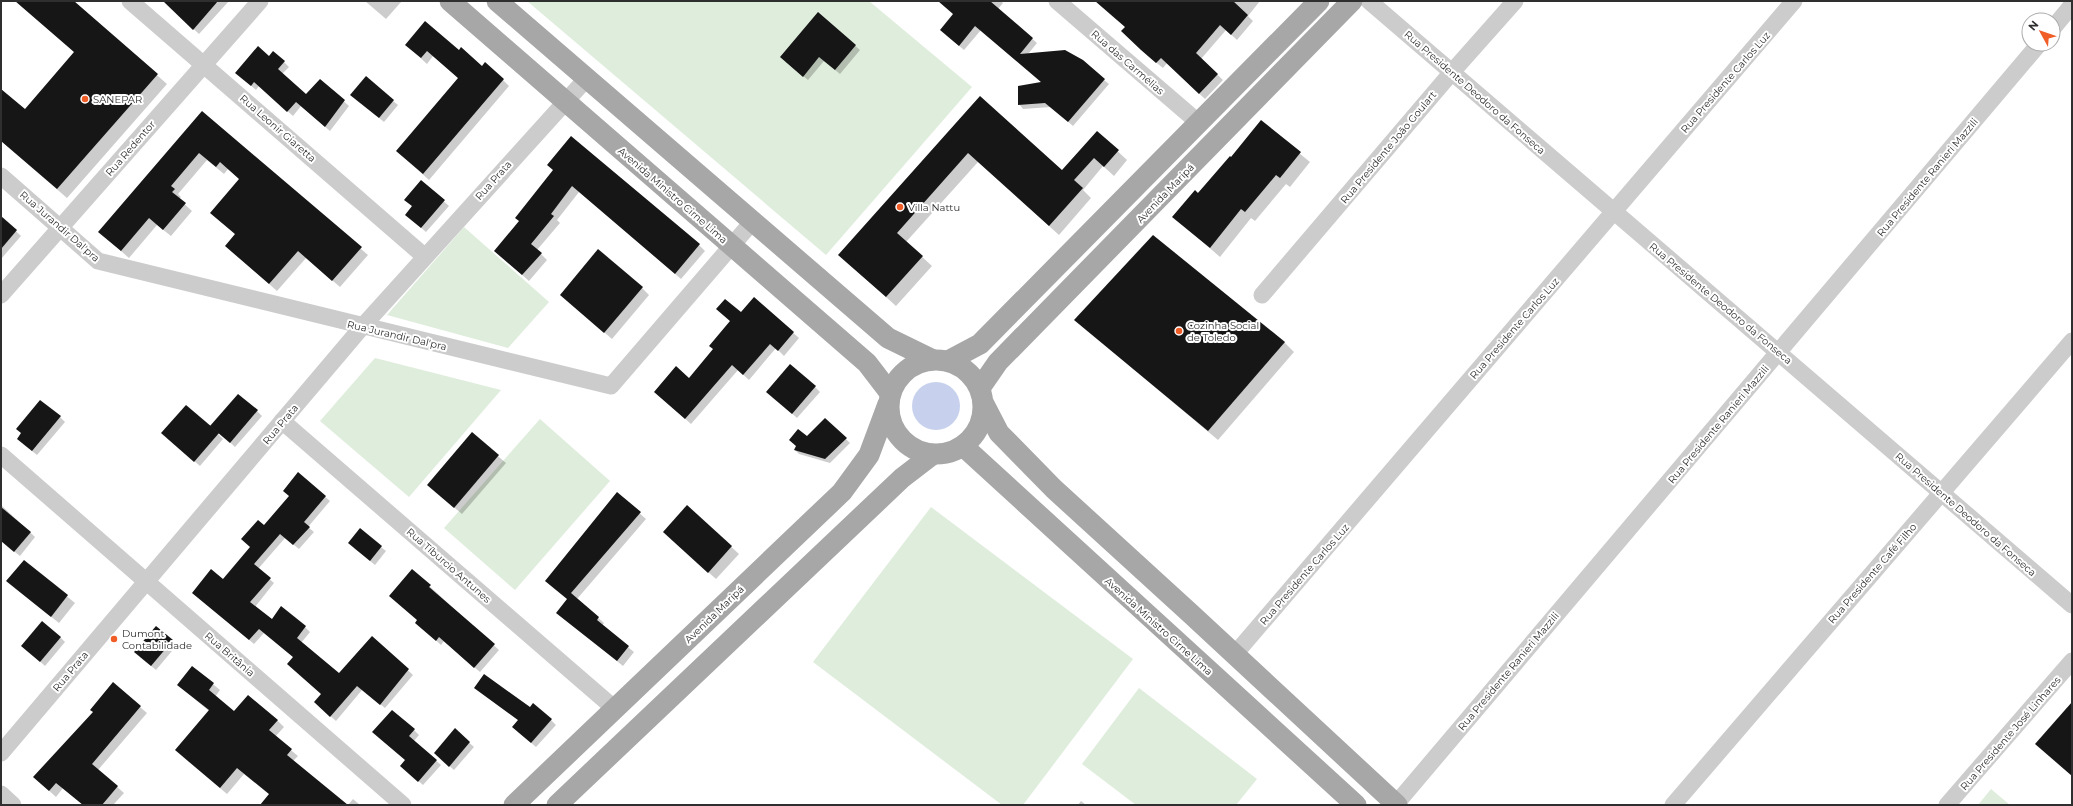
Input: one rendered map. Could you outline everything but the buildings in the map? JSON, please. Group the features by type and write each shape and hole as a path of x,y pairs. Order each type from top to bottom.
{"main road":[{"name":"Avenida Ministro Cirne Lima","path":"450,1 867,363 889,398"},
{"path":"497,1 888,338 939,360 962,366 973,376 999,433 1054,489 1234,654 1389,802"},
{"path":"982,396 980,425 975,435 963,446 948,453 932,454 917,451 905,443 895,432 890,419 889,398 896,381 906,370 917,363 939,360 980,344 1319,1"},
{"name":"Avenida Maripá","path":"982,396 998,362 1160,199 1352,1"},
{"path":"1142,180 1141,193 1148,200 1160,199"},
{"path":"1115,208 1126,207 1134,214 1133,226"},
{"name":"Avenida Maripá","path":"514,805 842,492 869,455 889,398"},
{"name":"Avenida Ministro Cirne Lima","path":"963,446 1356,805"},
{"path":"557,805 902,478 932,454"}],"street":[{"name":"Rua Leonir Giaretta","path":"130,1 424,256"},
{"name":"Rua Redentor","path":"1,295 260,1"},
{"name":"Rua das Carmélias","path":"1057,1 1199,123"},
{"name":"Rua Presidente Deodoro da Fonseca","path":"1369,1 2072,605"},
{"name":"Rua Presidente João Goulart","path":"1262,295 1452,72 1515,1"},
{"name":"Rua Presidente Carlos Luz","path":"1234,654 1794,1"},
{"path":"2061,18 2072,5"},
{"name":"Rua Presidente Ranieri Mazzili","path":"1389,802 1779,352 2032,52"},
{"name":"Rua Prata","path":"1,753 362,327 424,256 586,78"},
{"name":"Rua Jurandir Dal'pra","path":"1,176 98,261 362,327 611,386 753,221"},
{"name":"Rua Presidente Café Filho","path":"1673,805 2072,342"},
{"name":"Rua Tíburcio Antunes","path":"282,421 615,708"},
{"name":"Rua Britânia","path":"1,455 403,805"},
{"name":"Rua Presidente José Linhares","path":"1948,805 2072,661"},
{"path":"1,794 13,805"}],"green space":[{"path":"527,1 869,1 972,87 826,255"},
{"path":"464,227 549,302 508,348 387,315"},
{"path":"375,358 501,390 409,497 320,421"},
{"path":"540,419 610,481 515,590 444,528"},
{"path":"931,507 1133,659 1023,805 1002,805 813,662"},
{"path":"1139,688 1257,779 1236,805 1136,805 1082,764"},
{"path":"1991,789 2010,805 1978,805"}],"water":[{"path":"931,382 941,382 950,386 956,392 960,401 960,411 956,420 950,426 941,430 931,430 922,426 916,420 912,411 912,401 916,392 922,386"}],"place":[{"name":"SANEPAR","path":"85,99"},
{"name":"Villa Nattu","path":"900,207"},
{"name":"Cozinha Social de Toledo","path":"1179,331"},
{"name":"Dumont Contabilidade","path":"114,639"}]}
